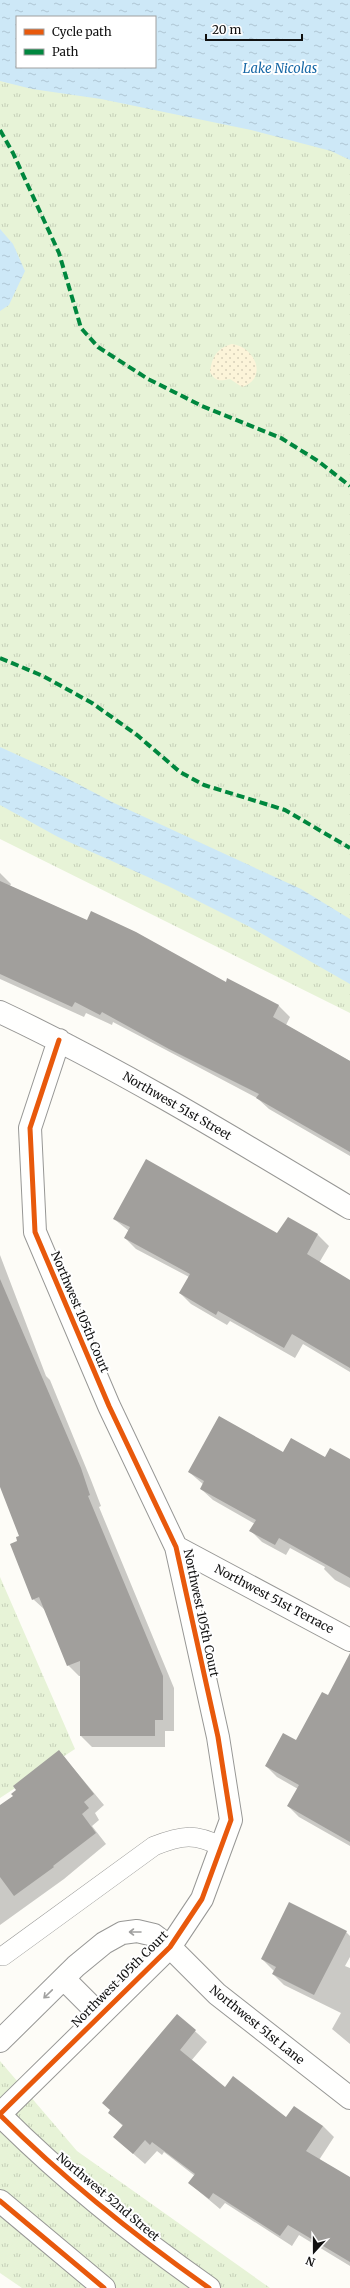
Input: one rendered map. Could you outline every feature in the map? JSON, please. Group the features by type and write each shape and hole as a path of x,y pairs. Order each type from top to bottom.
{"street":[{"name":"Northwest 51st Street","path":"0,1012 59,1040 156,1092 350,1208"},
{"name":"Northwest 105th Court","path":"0,2114 99,2014 170,1947 202,1899 231,1820 218,1737 176,1547 109,1406 35,1232 30,1128 59,1040"},
{"name":"Northwest 51st Terrace","path":"176,1547 350,1640"},
{"name":"Northwest 105th Court","path":"0,2041 104,1942 122,1933 137,1931 154,1935 170,1947"},
{"name":"Northwest 51st Lane","path":"170,1947 217,1994 350,2098"},
{"path":"64,1979 99,2014"},
{"name":"Northwest 52nd Street","path":"0,2114 59,2171 111,2216 209,2288"},
{"path":"0,2201 68,2260 104,2288"}],"lane":[{"path":"3,1956 154,1846 178,1836 207,1839 222,1847"}],"green space":[{"path":"0,0 350,0 350,1013 0,839"},
{"path":"0,1577 75,1749 0,1798"},
{"path":"0,2061 77,2151 270,2288 22,2288 0,2273"}],"sand":[{"path":"232,344 240,346 247,351 253,357 256,364 257,371 255,377 250,383 242,387 230,379 218,380 214,378 210,372 212,362 216,354 223,348"}],"water":[{"name":"Lake Nicolas","path":"0,0 350,0 350,160 331,151 251,130 101,99 32,89 0,81"},
{"path":"0,229 13,244 25,271 9,305 0,311"},
{"path":"0,747 55,772 114,803 301,889 350,919 350,984 250,927 168,886 58,837 0,805"}],"building":[{"path":"0,881 87,920 91,911 136,932 226,982 227,978 279,1005 273,1017 350,1061 350,1152 256,1098 259,1094 169,1049 102,1012 100,1015 75,1002 72,1007 0,974"},
{"path":"146,1159 277,1233 288,1217 318,1234 307,1254 350,1280 350,1368 292,1334 284,1348 218,1311 216,1315 179,1293 190,1274 124,1238 130,1227 113,1219"},
{"path":"0,1279 81,1468 90,1495 88,1496 163,1676 163,1720 155,1720 155,1736 80,1736 80,1661 67,1666 39,1597 32,1600 10,1544 17,1541 16,1537 19,1536 0,1487"},
{"path":"219,1416 283,1452 291,1438 325,1457 330,1448 350,1459 350,1578 279,1538 275,1545 249,1531 256,1520 200,1489 204,1481 188,1472"},
{"path":"350,1653 350,1842 287,1806 299,1785 265,1766 283,1733 296,1740 322,1692 328,1695"},
{"path":"59,1750 94,1794 84,1802 89,1808 82,1814 96,1833 53,1866 54,1867 14,1896 0,1877 0,1805 13,1796 11,1794 16,1790 13,1786"},
{"path":"289,1902 347,1931 314,1995 272,1974 276,1967 261,1959"},
{"path":"177,2014 196,2030 180,2050 225,2087 233,2076 286,2117 294,2106 323,2126 306,2151 350,2177 350,2262 288,2225 280,2236 213,2193 209,2199 188,2183 195,2174 152,2142 150,2145 145,2140 133,2154 113,2137 123,2125 108,2113 110,2110 102,2103"}],"marked path":[{"path":"0,130 13,153 59,253 81,328 98,347 148,379 202,406 281,438 318,461 350,486"},
{"path":"0,658 43,676 92,703 137,735 180,772 204,785 285,810 350,848"}],"cycle path":[{"path":"0,2114 170,1947 202,1899 231,1820 218,1737 176,1547 109,1406 35,1232 30,1128 59,1040"},
{"path":"0,2115 49,2162 101,2206 154,2248 209,2288"},
{"path":"0,2201 104,2288"}]}
